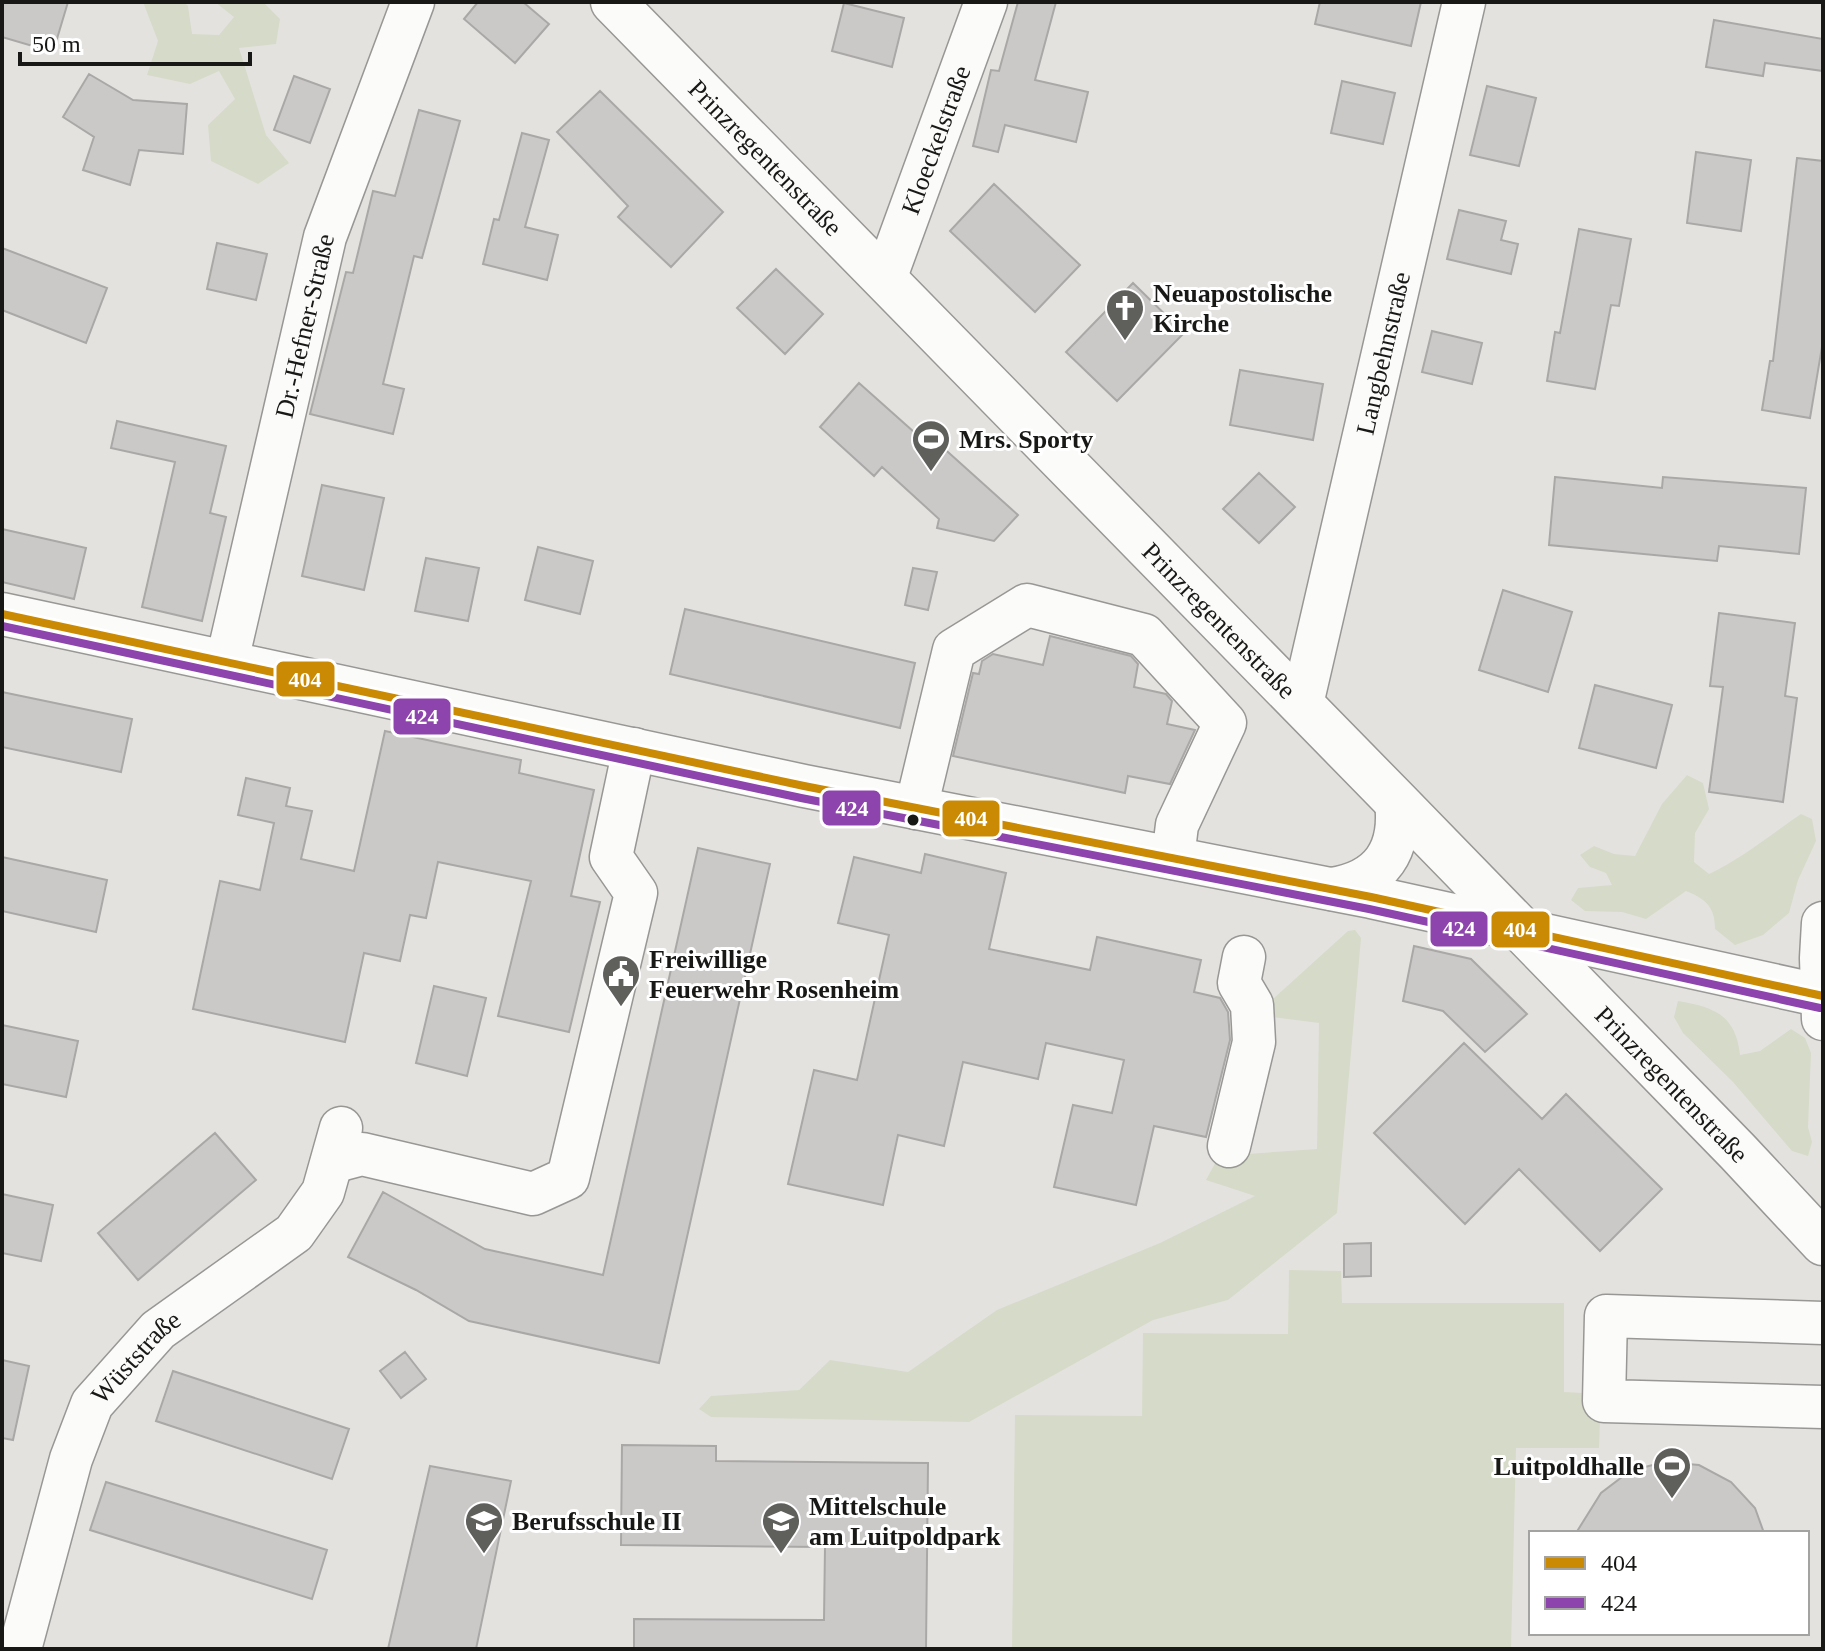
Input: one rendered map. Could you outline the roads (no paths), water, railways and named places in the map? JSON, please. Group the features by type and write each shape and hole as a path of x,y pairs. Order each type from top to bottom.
{"main road":[{"name":"Prinzregentenstraße","path":"613,2 1302,704 1823,1243"}],"street":[{"name":"Dr.-Hefner-Straße","path":"227,661 325,237 413,2"},
{"name":"Kloeckelstraße","path":"885,279 986,2"},
{"name":"Langbehnstraße","path":"1302,704 1464,2"},
{"path":"916,808 954,650 1027,605 1144,635 1225,723 1177,825 1173,858"},
{"path":"2,614 804,786 1520,928 1823,1004 1823,923"},
{"name":"Wüststraße","path":"20,1649 71,1459 92,1404 158,1330 294,1233 323,1192 336,1145 362,1154 533,1194 568,1178 636,893 611,857 634,749"},
{"path":"1332,889 1348,887 1369,877 1385,860 1397,833 1396,801"},
{"path":"1229,1146 1254,1042 1252,1005 1239,983 1244,957"},
{"path":"1823,1323 1606,1316 1604,1401 1823,1407"}],"place":[{"name":"Neuapostolische Kirche","path":"1125,342"},
{"name":"Mrs. Sporty","path":"931,473"},
{"name":"Freiwillige Feuerwehr Rosenheim","path":"621,1008"},
{"name":"Luitpoldhalle","path":"1672,1500"},
{"name":"Berufsschule II","path":"484,1555"},
{"name":"Mittelschule am Luitpoldpark","path":"781,1555"}]}
